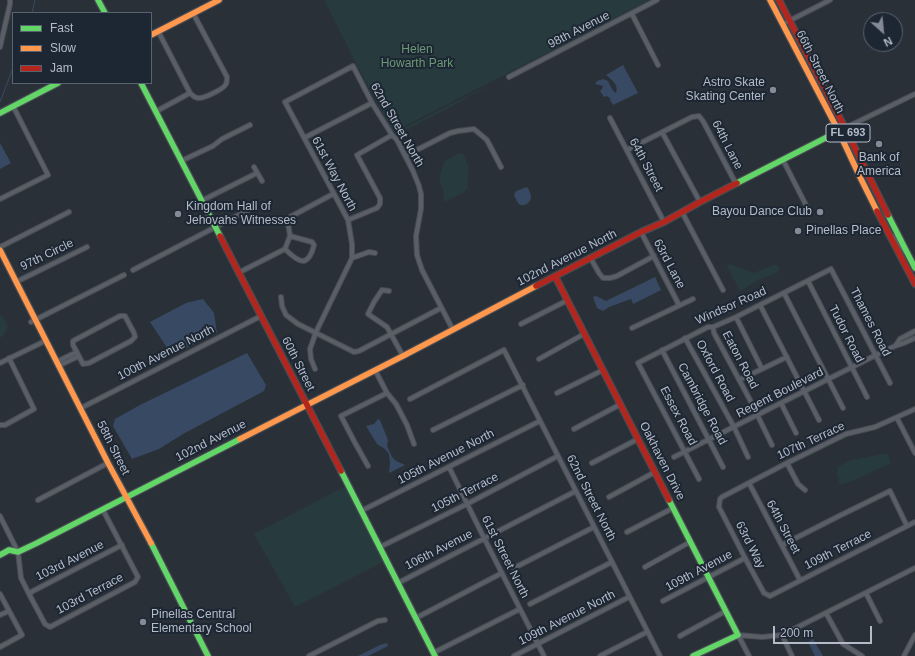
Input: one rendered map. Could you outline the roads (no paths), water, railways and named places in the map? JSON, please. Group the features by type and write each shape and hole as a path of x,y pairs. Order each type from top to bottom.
{"street":[{"path":"0,47 10,0"},
{"path":"98,0 104,12"},
{"path":"152,34 219,0"},
{"name":"98th Avenue","path":"509,77 657,0"},
{"name":"66th Street North","path":"770,0 839,132 860,177 915,284"},
{"name":"66th Street North","path":"779,0 846,128 867,174 915,268"},
{"path":"783,24 828,1"},
{"path":"158,31 190,93 196,98 201,98 223,88 226,84 227,77 193,13"},
{"path":"632,14 658,65"},
{"path":"0,32 5,29"},
{"name":"61st Way North","path":"315,369 311,359 310,350 316,332 352,258 352,244 348,220 285,102 353,66"},
{"name":"62nd Street North","path":"353,66 372,103 392,135 397,140 419,186 421,194 421,209 416,236 417,255 422,270 453,330"},
{"path":"0,113 56,84"},
{"name":"60th Street","path":"141,84 434,655"},
{"path":"155,112 190,93"},
{"path":"839,132 915,94"},
{"path":"304,138 372,103"},
{"path":"0,199 48,175 13,106"},
{"name":"64th Lane","path":"662,132 692,116 699,116 736,184"},
{"name":"64th Street","path":"610,118 664,222"},
{"path":"181,161 213,146 222,139 250,125"},
{"path":"405,156 450,133 474,129 487,140 501,167"},
{"path":"627,150 662,132 700,202"},
{"name":"102nd Avenue North","path":"306,405 590,258 664,222 700,202 839,132"},
{"path":"348,220 377,208 380,204 380,198 358,155 392,135"},
{"path":"783,160 810,213"},
{"path":"254,167 262,181"},
{"path":"201,200 257,173"},
{"path":"238,272 285,249 290,236 288,223 290,218 333,194"},
{"path":"133,270 254,207"},
{"path":"0,249 69,212"},
{"path":"682,212 723,290"},
{"name":"63rd Lane","path":"641,232 680,305"},
{"path":"890,235 896,238 902,249 911,260"},
{"path":"285,249 301,261 305,261 309,258 312,252 314,245 312,242 290,236"},
{"name":"97th Circle","path":"16,282 87,247"},
{"name":"58th Street","path":"0,249 33,321 81,408 208,656"},
{"path":"352,258 369,252 375,253"},
{"path":"590,258 603,278 610,278 617,276 654,256"},
{"name":"Windsor Road","path":"638,363 708,327 712,327 736,318 831,269"},
{"name":"Thames Road","path":"831,269 890,383"},
{"path":"33,321 124,275"},
{"name":"Oakhaven Drive","path":"555,276 749,656"},
{"name":"Tudor Road","path":"808,281 866,397"},
{"path":"389,292 382,290 368,314 387,327 403,356"},
{"path":"784,293 843,408"},
{"path":"282,297 282,306 286,315 298,324 354,352 360,351 392,335 441,308"},
{"path":"632,328 693,298"},
{"path":"521,324 568,300"},
{"path":"760,305 819,420"},
{"path":"120,316 125,316 134,333 135,337 132,341 89,363 83,364 78,354 72,341 120,316"},
{"name":"100th Avenue North","path":"81,408 261,316"},
{"path":"736,318 762,369"},
{"name":"Eaton Road","path":"712,327 772,444"},
{"name":"Regent Boulevard","path":"895,346 900,339 915,331"},
{"path":"540,359 584,334"},
{"name":"Oxford Road","path":"685,338 734,427 748,457"},
{"name":"Regent Boulevard","path":"674,457 876,355 915,338"},
{"path":"0,363 45,341"},
{"name":"62nd Street North","path":"410,399 504,350 660,656"},
{"name":"Cambridge Road","path":"662,350 723,467"},
{"path":"57,364 78,354"},
{"path":"739,380 787,357"},
{"path":"0,425 5,425 34,409 9,358"},
{"name":"Essex Road","path":"638,363 699,479"},
{"path":"375,370 387,393 396,404 407,425 414,444"},
{"path":"557,393 603,370"},
{"path":"433,430 523,385"},
{"path":"368,466 341,416 387,393"},
{"path":"781,403 796,433"},
{"path":"574,429 621,404"},
{"name":"102nd Avenue","path":"126,497 306,405"},
{"name":"107th Terrace","path":"720,499 787,463 846,434 875,427 915,409"},
{"path":"897,418 915,453"},
{"name":"105th Avenue North","path":"361,511 540,421"},
{"path":"592,463 638,439"},
{"name":"105th Terrace","path":"380,547 467,504 558,456"},
{"path":"38,500 108,463"},
{"path":"787,463 798,484 805,490"},
{"name":"61st Street North","path":"449,467 544,656"},
{"path":"609,497 655,472"},
{"name":"64th Street","path":"749,483 800,580"},
{"name":"106th Avenue","path":"398,583 576,491"},
{"path":"782,545 890,491 907,526"},
{"path":"0,554 9,550 18,552 37,544 126,497"},
{"name":"63rd Way","path":"720,499 719,507 745,558 764,593 770,596"},
{"path":"627,532 673,508"},
{"path":"103,510 122,545"},
{"path":"0,516 18,552 21,578 29,594"},
{"name":"109th Terrace","path":"770,596 915,522"},
{"path":"514,568 594,527"},
{"path":"645,567 690,542"},
{"name":"103rd Terrace","path":"29,594 45,624 50,627 135,582 138,577 122,545"},
{"name":"103rd Avenue","path":"29,594 122,545"},
{"name":"109th Avenue","path":"663,602 745,558"},
{"path":"530,604 612,562"},
{"path":"693,656 704,654 738,635 762,637 782,635 915,568"},
{"path":"416,618 502,573"},
{"path":"866,593 880,621"},
{"path":"0,594 22,636 0,647"},
{"name":"109th Avenue North","path":"514,656 629,597"},
{"path":"434,655 520,609"},
{"path":"0,615 9,611"},
{"path":"680,636 726,612"},
{"path":"826,613 843,644 862,656"},
{"path":"309,656 378,621 385,620"},
{"path":"600,656 647,632"},
{"path":"782,635 792,656"},
{"path":"904,656 915,635"}],"water":[{"path":"623,65 638,93 613,105 610,100 611,99 607,96 604,97 600,91 603,86 595,84 597,81 603,79 608,81 616,93 616,85 606,75"},
{"path":"0,143 11,163 0,169"},
{"path":"527,187 531,199 527,204 521,205 518,203 514,195 516,191"},
{"path":"655,277 661,290 633,304 631,299 609,307 603,311 597,308 593,297 596,296 606,301"},
{"path":"203,299 214,313 217,333 172,355 150,322 186,303"},
{"path":"247,353 266,385 264,391 183,434 159,449 132,459 113,426 115,419 140,405"},
{"path":"378,419 380,420 388,440 387,446 392,457 396,461 405,465 389,473 389,454 385,449 377,444 366,426 374,424"},
{"path":"813,639 823,656 815,656 808,642"},
{"path":"387,643 388,646 368,656 358,656 380,645"}],"waterway":[{"path":"32,12 35,0"},
{"path":"0,102 12,71"}],"place":[{"name":"Astro Skate Skating Center","path":"773,90"},
{"name":"Bank of America","path":"879,144"},
{"name":"Bayou Dance Club","path":"820,212"},
{"name":"Kingdom Hall of Jehovahs Witnesses","path":"178,214"},
{"name":"Pinellas Place","path":"798,231"},
{"name":"Pinellas Central Elementary School","path":"143,622"}],"park label":[{"name":"Helen Howarth Park","path":"417,57"}]}
